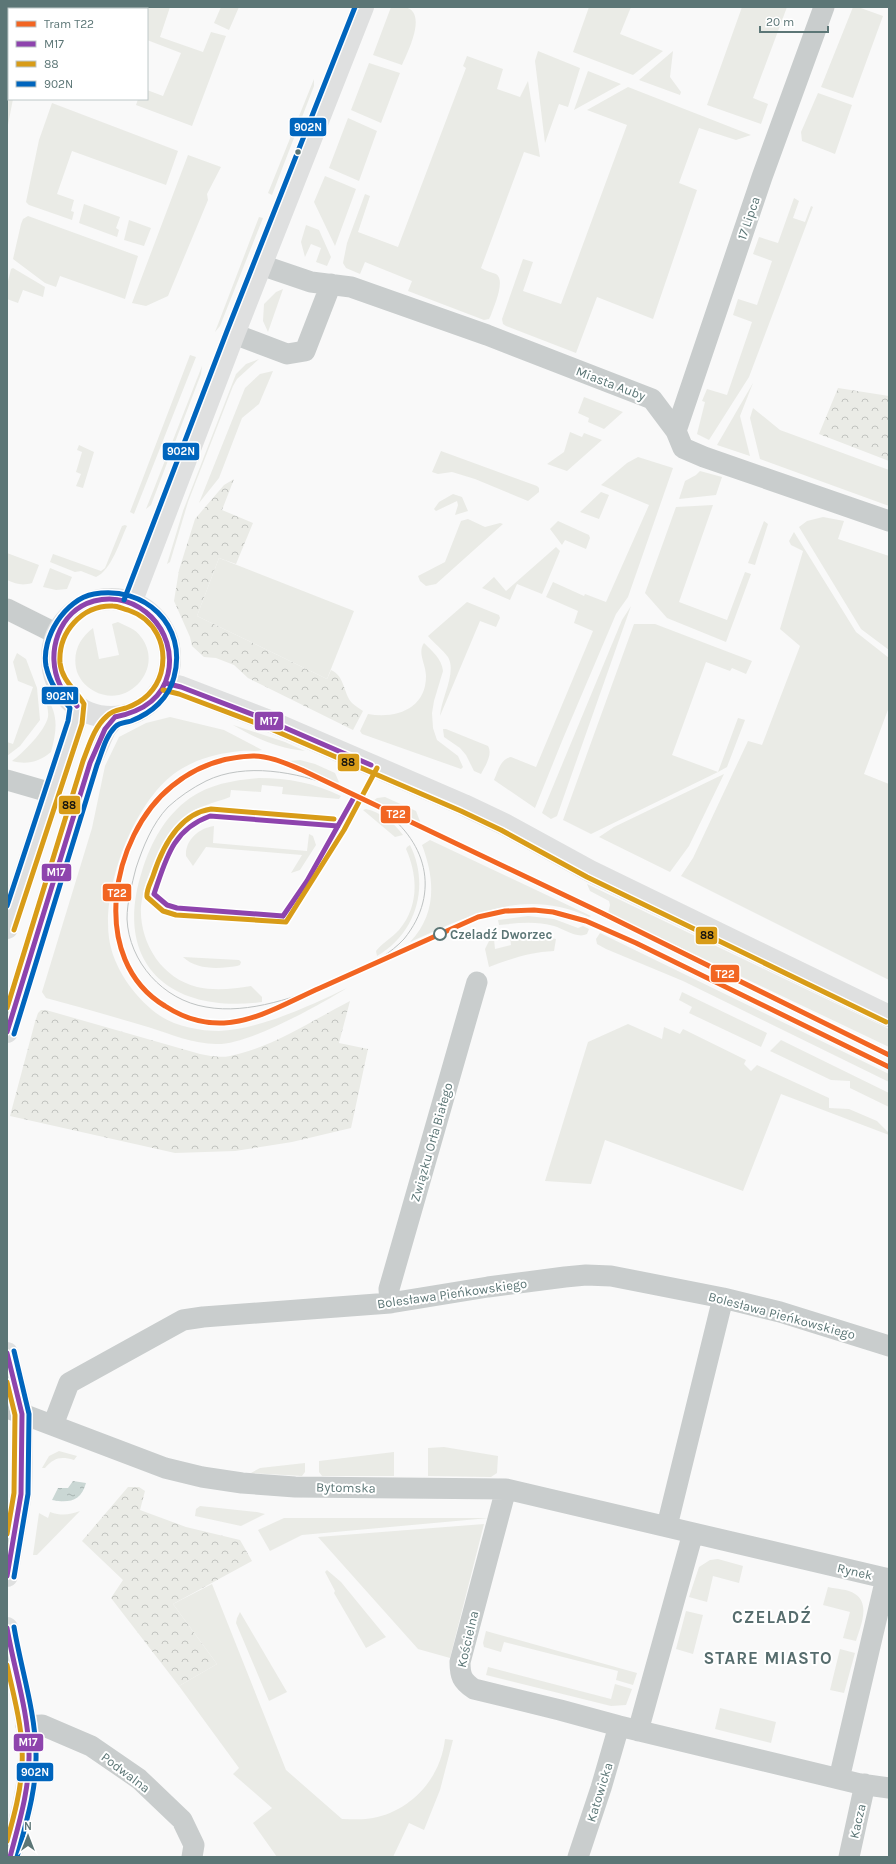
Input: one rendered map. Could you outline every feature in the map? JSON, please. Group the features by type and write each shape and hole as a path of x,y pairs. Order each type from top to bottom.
{"street":[{"path":"131,603 234,334 363,7"},
{"name":"17 Lipca","path":"676,431 762,177 824,7"},
{"name":"Miasta Auby","path":"261,265 311,282 351,287 487,335 652,399 676,431 683,448 704,457 889,521"},
{"path":"234,334 287,354 305,351 331,284"},
{"path":"117,599 131,603 146,610 158,621 166,635 170,651 170,667 165,683 159,694 150,703 134,713 115,717 89,713 77,706 61,690 56,679 52,657 57,634 64,622 75,611 88,604 102,600 117,599"},
{"path":"7,609 57,634"},
{"path":"165,683 181,687 267,720 504,824 590,871 889,1016"},
{"path":"7,928 75,723 77,706"},
{"path":"7,1032 90,762 105,729 115,717"},
{"path":"7,780 52,793"},
{"name":"Związku Orła Białego","path":"390,1303 389,1289 477,982"},
{"name":"Bolesława Pieńkowskiego","path":"52,1425 69,1383 183,1320 202,1316 390,1303 488,1287 586,1275 611,1276 723,1298 780,1312 889,1346"},
{"path":"667,1526 723,1298"},
{"path":"7,1353 14,1411 21,1494 7,1576"},
{"name":"Bytomska","path":"14,1411 165,1468 202,1477 242,1483 296,1487 506,1489 693,1533"},
{"name":"Kościelna","path":"506,1489 460,1662 460,1674 464,1682 474,1689 560,1710 628,1729"},
{"path":"693,1533 628,1729 839,1779 889,1788"},
{"name":"Rynek","path":"693,1533 888,1579 839,1779"},
{"path":"7,1628 11,1655 26,1726 29,1752 28,1778 22,1813 10,1857"},
{"name":"Podwalna","path":"26,1726 42,1725 91,1746 139,1779 182,1820 194,1845 192,1857"},
{"name":"Katowicka","path":"578,1857 601,1788 628,1729"},
{"name":"Kacza","path":"849,1857 865,1784"}],"green space":[{"path":"170,7 160,37 203,52 211,32 226,36 192,126 136,105 138,100 148,100 148,90 163,96 181,53 148,40 148,8 70,8"},
{"path":"221,7 239,7 229,30 214,23"},
{"path":"391,7 404,7 411,10 415,16 416,24 414,33 402,65 373,55"},
{"path":"589,7 631,7 620,34 663,51 633,75 573,52"},
{"path":"742,7 787,7 753,98 768,104 761,124 707,105"},
{"path":"853,7 858,7 883,16 853,98 821,87"},
{"path":"538,51 580,68 568,107 559,104 545,143 535,61"},
{"path":"673,51 670,77 681,92 680,95 639,80"},
{"path":"467,56 503,69 497,89 520,97 528,81 540,157 524,152 481,268 496,274 499,277 500,282 500,287 491,315 489,319 484,320 408,291 412,281 365,262 360,274 346,268 343,263 347,243 365,194 370,196 358,232 398,247 466,68 463,66"},
{"path":"369,63 400,73 381,123 351,110"},
{"path":"588,71 621,84 574,110"},
{"path":"314,79 314,86 272,195 268,193"},
{"path":"7,85 8,100 13,100 7,130"},
{"path":"628,87 751,135 736,140 699,128 679,183 697,190 653,319 597,297 576,353 506,326 503,324 502,319 523,259 533,262 523,291 561,304 627,125 587,110"},
{"path":"818,93 852,105 835,154 802,141 801,132"},
{"path":"52,103 178,151 166,185 72,151 57,194 74,200 71,211 74,212 72,220 29,205 26,202 39,140"},
{"path":"348,118 377,131 359,181 329,168"},
{"path":"188,155 221,167 207,194 208,200 168,296 146,306 132,303"},
{"path":"325,176 356,189 335,246 314,202"},
{"path":"794,198 799,201 793,218 805,222 811,206 813,207 749,377 709,440 697,434 705,402 702,401 707,389 727,395 752,322 733,315 738,299 757,305 772,261 753,254 759,237 778,243"},
{"path":"84,204 120,217 116,228 119,230 117,237 79,223"},
{"path":"28,216 138,256 125,299 60,276 56,287 45,283 13,259 21,224 23,219"},
{"path":"259,217 263,218 220,326 215,332"},
{"path":"129,220 151,228 144,246 124,240"},
{"path":"306,225 319,230 331,257 327,266 316,262 321,248 311,244 305,257 301,242"},
{"path":"13,268 45,287 43,297 23,290 18,303 7,299 7,285 11,269"},
{"path":"283,289 268,332 263,321 264,304 276,292"},
{"path":"190,355 196,357 134,514 130,512"},
{"path":"259,359 237,379 233,386 188,502 170,562 167,564 183,511 236,374 246,364"},
{"path":"202,366 201,374 151,505 146,509"},
{"path":"273,371 259,404 242,418 219,478 199,503 245,388 260,374"},
{"path":"753,383 740,416 750,456 717,445"},
{"path":"838,388 889,396 889,461 819,434"},
{"path":"584,397 623,412 604,429 588,422 589,418 578,413"},
{"path":"753,408 780,430 889,470 889,506 760,459 750,418"},
{"path":"570,432 582,437 584,433 602,440 567,471 547,464 564,452"},
{"path":"79,445 94,452 83,488 76,486 81,474 76,472 82,452 77,450"},
{"path":"441,451 537,486 539,488 539,492 528,501 475,479 452,472 438,474 432,472"},
{"path":"638,457 673,468 628,597 616,614 535,808 494,780 502,762 511,757 536,767 593,631 574,623 578,611 546,597 553,582 584,596 585,594 606,602 649,505 601,485 627,463"},
{"path":"700,471 722,477 716,495 679,499 685,481"},
{"path":"234,479 222,510 253,523 236,564 219,558 197,616 327,679 331,670 336,673 341,680 349,699 363,711 353,730 248,678 234,665 216,658 204,657 192,646 190,637 174,601 179,570 195,519 224,485"},
{"path":"601,492 609,495 599,519 580,512"},
{"path":"453,494 462,497 468,511 455,515 458,505 457,501 436,511 434,509 439,502"},
{"path":"713,505 679,602 727,620 745,572 751,574 726,642 667,618 645,593 676,507"},
{"path":"823,517 844,521 838,539 889,556 889,650 861,629 799,527 807,521"},
{"path":"468,519 485,527 500,523 503,524 436,584 426,586 420,581 418,576 445,562 461,521"},
{"path":"558,521 589,535 590,538 586,549 565,540 562,545 550,529"},
{"path":"764,521 768,524 755,565 748,563"},
{"path":"122,526 127,526 111,562 101,574 96,577 81,571 75,572 50,562 53,554 101,571 105,568"},
{"path":"794,532 856,632 889,658 889,707 864,774 889,784 889,980 681,876 693,858 748,741 762,745 800,646 780,629 803,551 791,545 789,541"},
{"path":"556,547 560,551 542,594 517,584 510,600 482,588 494,577 506,591"},
{"path":"7,553 39,565 32,583 19,584 7,580"},
{"path":"219,558 354,611 327,679 197,616"},
{"path":"50,568 72,577 67,589 56,590 43,587"},
{"path":"467,602 499,615 500,618 496,627 480,621 440,716 450,678 450,663 446,654 428,636"},
{"path":"631,606 557,816 551,819 542,813 622,620"},
{"path":"118,622 131,628 139,634 147,649 149,661 146,673 139,683 130,690 119,695 107,695 94,691 82,681 78,675 75,662 78,645 84,636 93,628 99,659 119,655 112,624"},
{"path":"634,624 655,624 752,661 746,674 732,668 730,671 706,662 672,755 718,772 591,834 563,820"},
{"path":"424,643 439,659 443,671 434,701 432,713 433,728 437,740 458,756 463,767 461,769 362,734 360,731 368,714 389,715 399,713 415,704 421,697 425,687 426,676 421,651"},
{"path":"17,653 26,659 37,688 40,720 20,746 7,756 7,742 13,744 33,687 18,681 13,662"},
{"path":"45,695 53,709 56,722 55,736 51,752 33,762 23,763 12,761 33,741 46,723 48,709"},
{"path":"170,717 224,730 262,750 241,751 216,755 192,763 178,771 162,784 148,802 135,823 124,846 116,870 108,917 111,949 125,980 148,1006 163,1018 186,1027 211,1031 234,1030 284,1016 347,988 283,1023 230,1043 208,1044 191,1040 46,998 42,992 92,828 105,766 119,737 146,723"},
{"path":"738,718 745,720 727,767 718,772"},
{"path":"233,725 285,742 305,751 286,748 268,742"},
{"path":"443,729 488,746 490,753 489,757 481,774 474,771 466,755 460,748 444,737"},
{"path":"300,760 315,764 335,773 339,782 336,784 288,761"},
{"path":"724,774 689,846 670,872 599,837 614,827"},
{"path":"259,778 301,782 331,791 341,796 339,799 282,794 283,787 262,785 261,792 231,790 230,797 194,810 179,821 172,831 162,846 151,869 143,893 141,919 148,945 163,967 173,976 184,982 197,987 210,989 231,989 251,986 262,997 262,1002 229,1004 201,1000 176,991 157,976 143,957 135,933 135,904 142,871 160,830 181,805 198,793 214,786"},
{"path":"385,797 416,811 421,824 373,801 377,798"},
{"path":"363,810 372,810 387,819 396,826 403,835 395,837"},
{"path":"214,826 213,843 307,851 309,834 313,836 316,845 300,870 291,873 302,855 206,847 193,866 186,856 186,850 190,840 203,829"},
{"path":"430,840 591,916 589,917 565,908 542,904 498,908 454,922 410,942 419,931 429,908 431,883 422,845"},
{"path":"410,845 416,860 419,876 419,892 416,907 402,935 391,946 377,956 376,951 399,930 406,921 413,901 413,870 406,849"},
{"path":"587,884 889,1029 889,1047 608,913 610,905 609,901 590,891"},
{"path":"528,916 554,919 578,928 583,926 589,929 587,934 579,935 554,926 540,923 499,925 498,920"},
{"path":"600,933 889,1074 889,1082 683,981 606,949 597,944 596,939"},
{"path":"519,934 556,939 554,951 528,954 489,967 485,949 489,941 494,939 495,949 511,945 510,937"},
{"path":"183,957 239,960 241,962 240,965 237,966 208,968 194,964"},
{"path":"682,992 767,1033 761,1047 689,1013 692,1007 679,1000"},
{"path":"350,1001 339,1043 368,1049 351,1128 292,1142 235,1151 175,1153 10,1116 35,1022 38,1013 41,1010 46,1010 200,1054 222,1057 245,1052 276,1040"},
{"path":"628,1024 662,1039 664,1027 680,1034 683,1029 746,1060 744,1064 751,1071 757,1065 829,1098 829,1108 849,1109 877,1121 889,1133 889,1135 781,1094 743,1191 605,1140 591,1184 545,1181 588,1042"},
{"path":"781,1040 889,1093 889,1107 850,1088 850,1081 831,1080 770,1051"},
{"path":"444,1447 498,1456 497,1473 491,1477 428,1476 428,1448"},
{"path":"59,1451 77,1456 74,1460 61,1458 54,1460 45,1468 42,1468 49,1456"},
{"path":"394,1452 394,1476 322,1476 319,1472 319,1461"},
{"path":"305,1463 305,1472 302,1476 251,1473 260,1468"},
{"path":"128,1487 139,1487 145,1491 140,1510 186,1527 240,1540 252,1561 173,1604 217,1664 179,1686 111,1598 123,1580 82,1541"},
{"path":"200,1506 265,1514 241,1526 195,1516 196,1509"},
{"path":"80,1511 37,1555 33,1555 39,1513 48,1518 50,1512 65,1514"},
{"path":"284,1518 489,1518 302,1535 270,1551 258,1530"},
{"path":"484,1524 450,1658 418,1649 318,1537"},
{"path":"718,1559 743,1566 739,1583 713,1576 707,1602 689,1597 699,1567 710,1560"},
{"path":"327,1570 341,1582 386,1637 366,1648 334,1593 335,1591 325,1572"},
{"path":"212,1584 286,1770 342,1819 373,1818 400,1808 422,1790 430,1779 437,1767 445,1739 453,1740 440,1790 424,1830 409,1823 393,1857 277,1857 253,1823 272,1808 233,1774 239,1768 179,1686 217,1664 173,1604"},
{"path":"828,1587 849,1591 860,1598 863,1616 856,1641 843,1638 850,1612 823,1605"},
{"path":"686,1611 703,1615 693,1654 676,1649"},
{"path":"240,1612 287,1692 269,1701 236,1623"},
{"path":"486,1631 637,1673 633,1685 616,1680 618,1671 504,1642 501,1652 484,1647 483,1643"},
{"path":"840,1649 855,1653 844,1693 830,1690"},
{"path":"488,1667 611,1699 615,1684 632,1689 626,1705 611,1706 486,1675"},
{"path":"720,1708 776,1722 771,1743 715,1729"}],"water":[{"path":"73,1481 86,1483 81,1494 77,1498 68,1501 52,1500 58,1488 68,1488"}],"tram line":[{"name":"T22","path":"889,1055 602,913 302,770 272,759 259,756 230,758 200,768 181,779 172,786 151,808 134,835 122,865 116,898 117,929 125,959 141,985 165,1006 193,1019 216,1023 249,1019 274,1010 478,917 505,911 534,910 553,912 586,921 636,943 889,1067"},
{"path":"335,787 304,777 271,771 254,771 221,775 206,781 181,796 162,814 149,836 136,868 131,887 127,919 129,935 134,950 142,964 151,976 163,987 190,1003 222,1009 256,1006 273,1003 307,993 338,981"},
{"path":"356,973 388,953 404,939 416,921 423,903 425,885 423,868 418,851 408,835 395,821 379,808"}],"transit line":[{"name":"902N","path":"124,600 227,331 355,7"},
{"name":"902N","path":"7,906 68,721 70,708 52,684 46,666 45,655 51,632 57,621 65,612 83,597 94,594 112,593 130,596 145,603 158,613 168,626 174,641 177,658 172,685 164,698 153,709 139,718 117,725 106,740 14,1034"},
{"name":"M17","path":"77,706 61,688 56,673 54,660 55,647 63,624 71,614 82,606 94,601 110,599 126,601 139,607 151,617 161,629 167,643 169,658 168,674 161,691 149,703 133,712 115,717"},
{"name":"88","path":"7,1008 83,761 92,737 102,720 109,714 126,708 148,695 156,685 161,673 163,653 157,634 146,620 137,614 117,606 102,607 91,610 82,615 74,622 63,641 60,652 61,669 66,680 84,704 82,724 14,930"},
{"name":"M17","path":"165,683 181,687 267,720 371,765"},
{"name":"88","path":"163,690 179,694 264,726 461,811 501,830 587,877 886,1022"},
{"name":"M17","path":"7,1032 90,763 105,729 115,717"},
{"name":"88","path":"334,819 211,809 199,812 189,818 173,834 161,854 147,892 147,897 163,911 176,915 286,922 344,830 377,768"},
{"name":"M17","path":"283,916 307,881 353,799"},
{"name":"M17","path":"154,894 162,869 172,847 187,829 210,816 338,826"},
{"name":"M17","path":"154,894 167,905 177,908 283,916"},
{"name":"902N","path":"14,1351 29,1414 28,1494 14,1577"},
{"name":"M17","path":"7,1353 22,1414 21,1494 7,1576"},
{"name":"88","path":"7,1382 15,1415 14,1493 7,1534"},
{"name":"902N","path":"14,1627 33,1721 36,1753 33,1792 17,1857"},
{"name":"M17","path":"7,1628 26,1721 29,1752 26,1792 10,1857"},
{"name":"88","path":"7,1665 18,1715 22,1752 19,1794 7,1841"}],"place":[{"name":"Czeladź Dworzec","path":"440,934"}],"district":[{"name":"CZELADŹ","path":"772,1617"},
{"name":"STARE MIASTO","path":"768,1658"}]}
